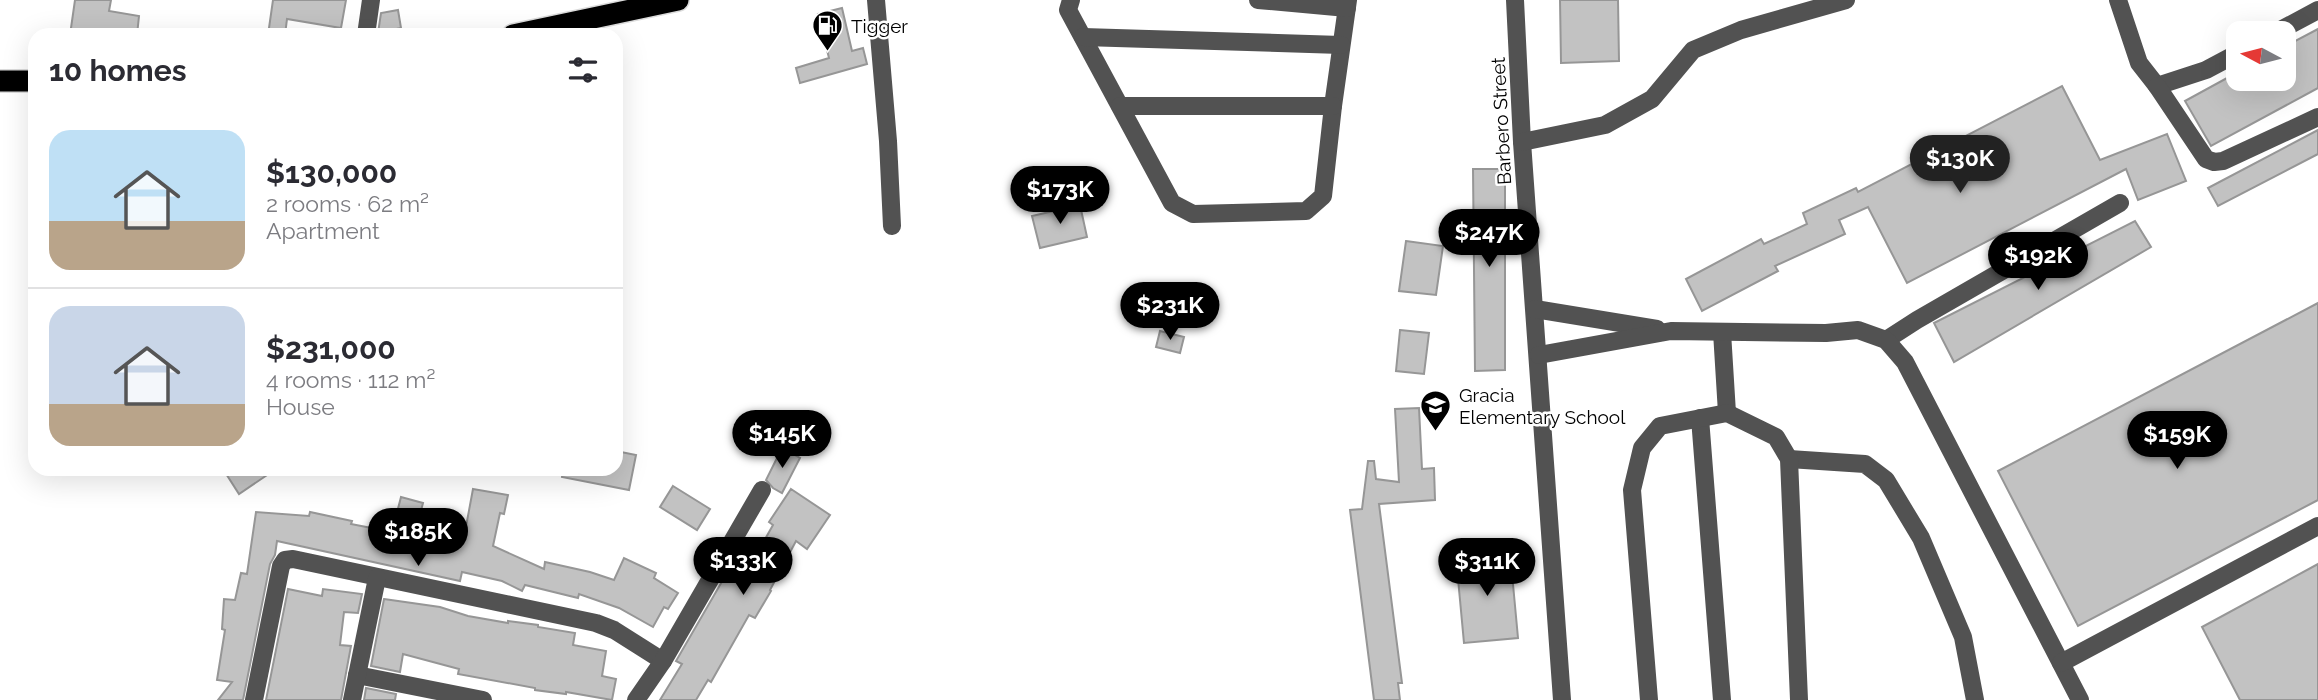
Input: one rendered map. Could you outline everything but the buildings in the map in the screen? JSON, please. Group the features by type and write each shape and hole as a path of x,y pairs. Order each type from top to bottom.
{"highway":[{"path":"546,28 678,0"},
{"path":"0,81 28,81"}],"street":[{"path":"367,28 371,0"},
{"path":"876,0 892,226"},
{"path":"1071,0 1068,10 1172,203 1193,214 1306,211 1323,196 1347,4 1258,0"},
{"name":"Barbero Street","path":"1515,0 1522,142 1562,700"},
{"path":"1522,142 1605,125 1652,99 1693,50 1741,30 1846,0"},
{"path":"2118,0 2139,63 2206,159 2223,161 2318,117"},
{"path":"2296,22 2318,10"},
{"path":"1083,37 1341,45"},
{"path":"2157,86 2206,70 2226,59"},
{"path":"1120,106 1333,106"},
{"path":"1886,340 2120,203"},
{"path":"1535,309 1671,331 1826,333 1858,330 1886,340 1905,362 2080,700"},
{"path":"1539,355 1671,331"},
{"path":"1722,332 1727,413"},
{"path":"1649,700 1632,490 1642,448 1660,426 1727,413 1776,437 1789,459 1799,700"},
{"path":"1700,418 1722,700"},
{"path":"1789,459 1866,464 1886,480 1921,538 1964,637 1975,700"},
{"path":"636,700 663,661 762,490"},
{"path":"2061,663 2318,526"},
{"path":"254,700 281,566 285,560 293,559 596,623 614,630 663,661"},
{"path":"352,700 376,578"},
{"path":"357,675 483,700"}],"place":[{"name":"Tigger","path":"828,53"},
{"name":"Gracia Elementary School","path":"1436,433"}]}
